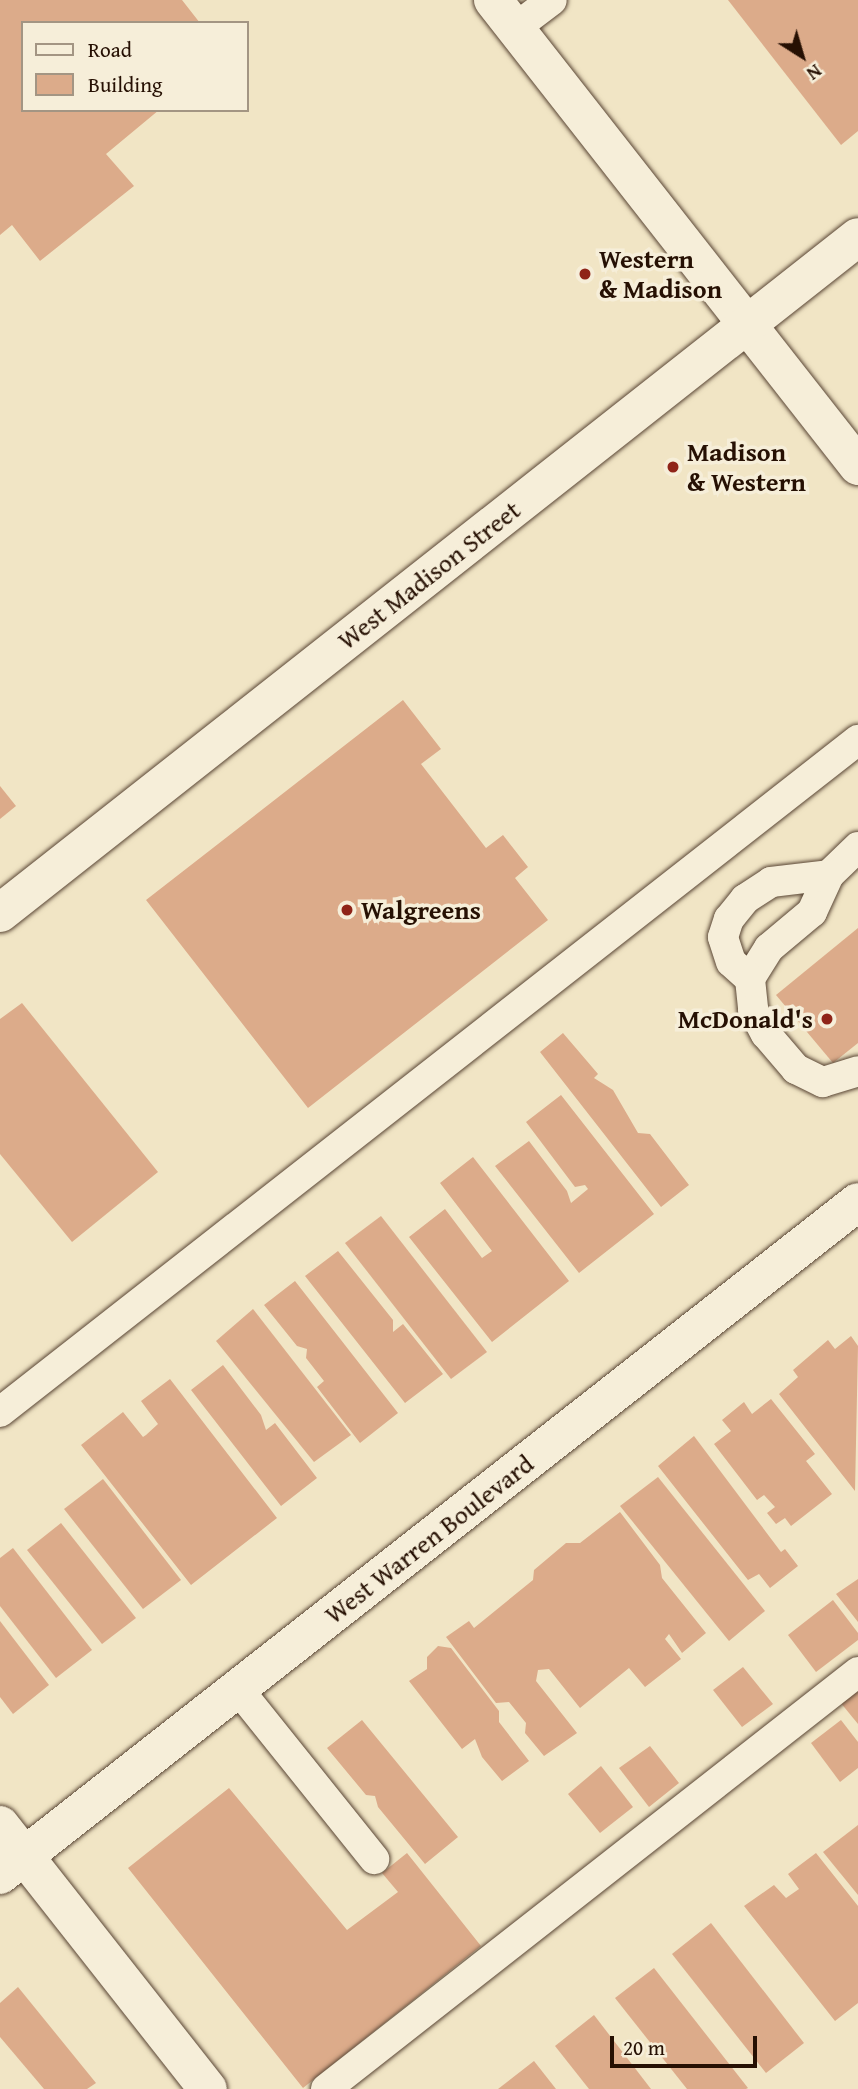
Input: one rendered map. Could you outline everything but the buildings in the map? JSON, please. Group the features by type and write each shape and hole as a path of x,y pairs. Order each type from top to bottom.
{"main road":[{"path":"504,14 858,467"},
{"name":"West Madison Street","path":"0,913 858,237"},
{"name":"West Warren Boulevard","path":"12,1866 858,1202"},
{"path":"0,1825 12,1866 208,2089"}],"lane":[{"path":"504,14 552,0"},
{"path":"0,1412 858,740"},
{"path":"858,847 829,875 812,912 769,948 751,979 753,1010 766,1034 796,1069 823,1082 858,1071"},
{"path":"751,979 731,962 723,937 729,919 745,899 771,883 829,875"},
{"path":"326,2089 858,1672"},
{"path":"237,1689 374,1859"}],"place":[{"name":"Western & Madison","path":"585,274"},
{"name":"Madison & Western","path":"673,467"},
{"name":"Walgreens","path":"347,910"},
{"name":"McDonald's","path":"827,1019"}]}
